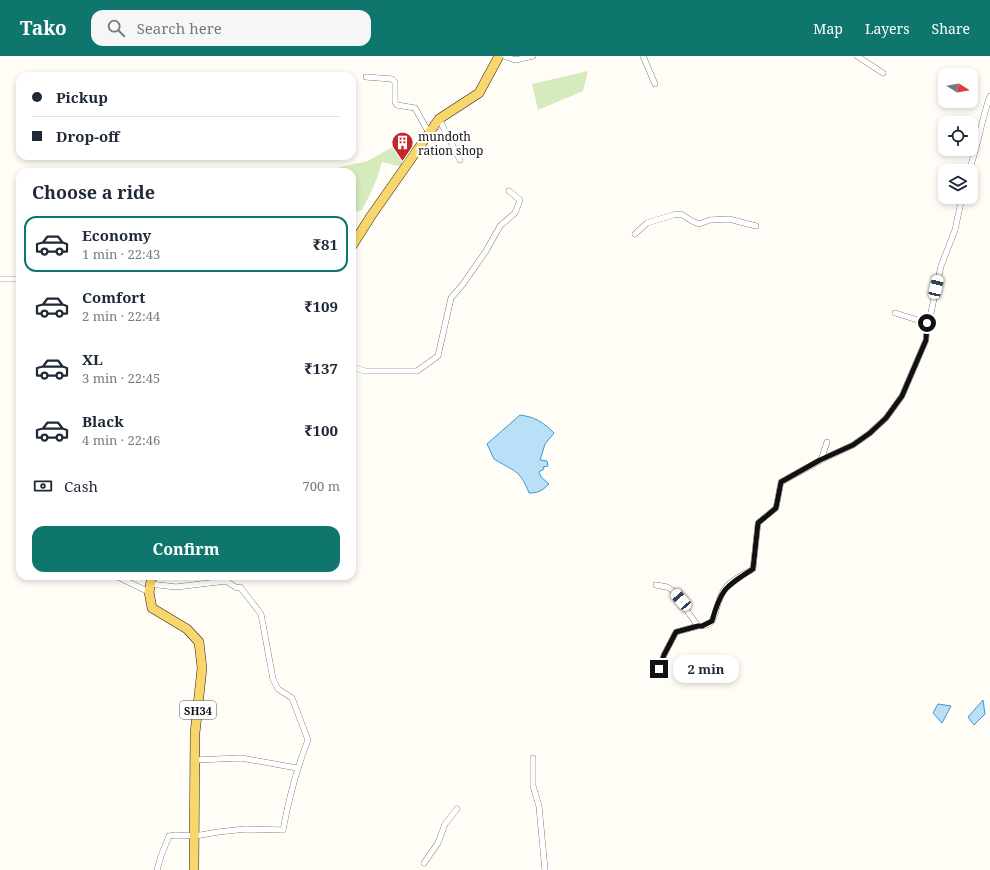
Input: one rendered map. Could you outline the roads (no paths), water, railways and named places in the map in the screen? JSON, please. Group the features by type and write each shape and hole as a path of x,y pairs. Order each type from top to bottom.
{"main road":[{"path":"356,238 439,119 479,92 499,56"},
{"name":"SH34","path":"150,584 152,608 186,629 199,642 202,668 195,733 194,870"}],"street":[{"path":"504,56 515,60 533,56"},
{"path":"643,56 655,84"},
{"path":"857,56 883,73"},
{"path":"366,77 392,79 395,82 395,102 397,105 415,108 429,133"},
{"path":"971,164 977,148 982,118 990,96"},
{"path":"439,119 460,160"},
{"path":"356,368 365,371 417,371 438,356 451,298 482,257 500,226 515,213 520,200 509,191"},
{"path":"659,669 664,655 676,632 702,626 712,621 716,606 727,585 753,569 758,523 776,508 781,482 820,460 853,445 870,433 886,418 902,396 926,340 927,323 930,317 941,266 955,230 961,204"},
{"path":"635,234 647,223 680,214 699,224 710,220 729,219 756,226"},
{"path":"0,279 16,279"},
{"path":"895,313 927,323"},
{"path":"820,460 827,442"},
{"path":"133,580 150,584 176,587 226,581 237,588 240,587 261,614 273,679 278,690 292,698 308,740 297,768 289,796 283,830 234,830 195,836 170,836 161,856 157,870"},
{"path":"656,585 667,587 672,590 698,626"},
{"path":"195,760 241,758 297,768"},
{"path":"533,758 533,786 539,806 545,870"},
{"path":"424,863 438,843 445,824 457,810"}],"water":[{"path":"520,415 530,417 538,421 554,433 545,444 540,460 547,461 548,466 543,467 544,469 539,472 541,477 549,484 542,490 535,493 529,493 526,485 519,475 494,459 487,444"},
{"path":"983,700 985,714 974,725 968,717"},
{"path":"938,704 951,706 942,723 933,713"}],"place":[{"name":"mundoth ration shop","path":"402,162"}]}
